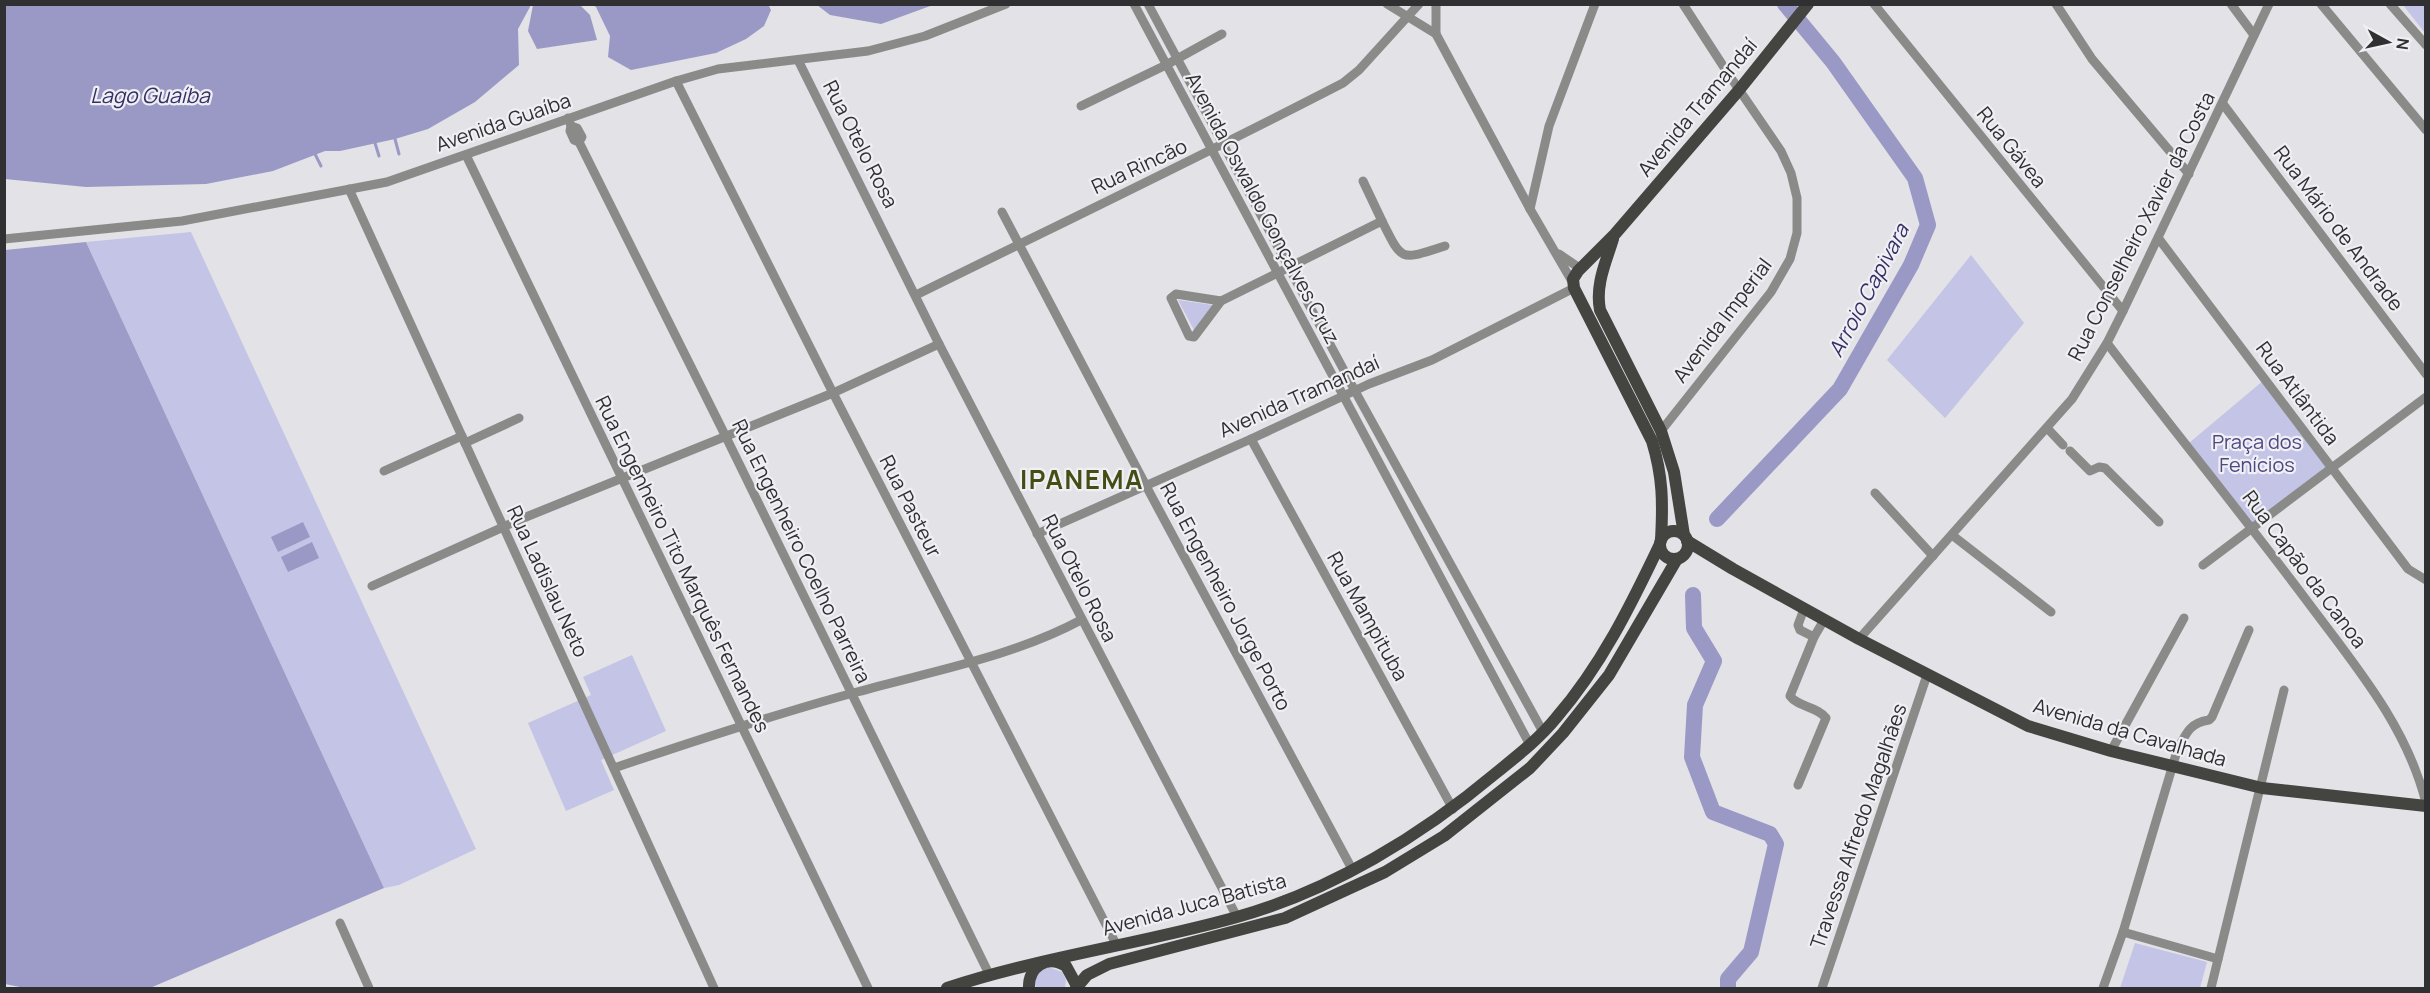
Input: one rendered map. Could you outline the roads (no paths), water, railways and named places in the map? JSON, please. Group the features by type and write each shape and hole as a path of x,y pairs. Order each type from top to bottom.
{"main road":[{"name":"Avenida Tramandaí","path":"1582,269 1739,90 1808,4"},
{"name":"Avenida Tramandaí","path":"1599,284 1615,234"},
{"path":"1582,269 1594,269 1599,284 1600,310 1661,431 1674,472 1688,546 1680,558 1672,559 1663,554 1661,542 1663,500 1660,468 1652,441 1575,288 1575,274 1582,269"},
{"path":"1575,288 1589,296 1599,284"},
{"path":"1661,542 1669,532 1674,531 1686,538"},
{"name":"Avenida da Cavalhada","path":"1686,538 1719,561 1824,620 2028,726 2111,751 2262,788 2426,804"},
{"name":"Avenida Juca Batista","path":"946,988 1046,961 1237,917 1291,900 1411,836 1453,809 1530,745 1557,718 1604,652 1632,603 1661,542"},
{"name":"Avenida Juca Batista","path":"1077,988 1086,975 1109,964 1285,918 1385,872 1444,836 1530,768 1563,733 1609,675 1680,558"},
{"name":"Avenida da Cavalhada","path":"1680,558 1719,561"},
{"path":"1029,988 1031,974 1035,968 1046,961 1066,966 1077,988"}],"street":[{"name":"Avenida Guaíba","path":"4,238 182,221 387,182 466,154 569,122 676,81 718,69 868,51 925,36 1006,4"},
{"name":"Avenida Oswaldo Gonçalves Cruz","path":"1134,4 1530,745"},
{"name":"Avenida Oswaldo Gonçalves Cruz","path":"1148,4 1354,392 1543,732"},
{"path":"1387,4 1436,34"},
{"name":"Rua Rincão","path":"916,295 1017,243 1212,151 1343,83 1359,70 1419,4"},
{"path":"1436,4 1436,34 1575,288"},
{"path":"1530,209 1549,126 1595,4"},
{"name":"Avenida Imperial","path":"1661,431 1771,292 1790,259 1797,233 1797,198 1791,173 1769,132 1683,4"},
{"name":"Rua Gávea","path":"1874,4 2123,311"},
{"path":"2056,4 2092,59 2189,174"},
{"path":"2231,4 2254,35"},
{"name":"Rua Conselheiro Xavier da Costa","path":"1859,639 2072,399 2107,343 2123,311 2269,4"},
{"path":"2321,4 2426,130"},
{"path":"2390,4 2426,45"},
{"path":"1081,106 1176,60 1222,34"},
{"name":"Rua Otelo Rosa","path":"798,60 939,344 1237,917"},
{"name":"Rua Pasteur","path":"676,81 833,393 1117,946"},
{"name":"Rua Mário de Andrade","path":"2223,104 2426,374"},
{"name":"Rua Engenheiro Coelho Parreira","path":"569,122 574,140 579,142 726,436 990,976"},
{"name":"Rua Engenheiro Tito Marquês Fernandes","path":"466,154 868,988"},
{"path":"1363,181 1398,252 1414,256 1445,246"},
{"name":"Rua Ladislau Neto","path":"349,189 714,988"},
{"name":"Rua Engenheiro Jorge Porto","path":"1002,212 1352,869"},
{"path":"1221,301 1176,294 1171,298 1192,338 1221,301 1382,221"},
{"name":"Rua Atlântida","path":"2158,238 2408,569 2426,580"},
{"path":"1554,250 1582,269"},
{"name":"Avenida Tramandaí","path":"1037,534 1354,392 1432,360 1575,288"},
{"name":"Rua Capão da Canoa","path":"2107,343 2253,528 2369,684 2408,752 2426,804"},
{"path":"372,586 503,526 833,393 939,344"},
{"path":"2203,565 2426,397"},
{"path":"384,471 519,418"},
{"path":"2047,428 2090,471 2099,467 2105,468 2159,522"},
{"name":"Rua Mampituba","path":"1251,440 1453,809"},
{"path":"1875,493 1933,556"},
{"path":"1407,514 1419,507"},
{"path":"1952,535 2051,612"},
{"path":"1804,609 1798,627 1814,637"},
{"path":"1464,620 1477,612"},
{"path":"2111,751 2184,618"},
{"path":"614,768 742,725 971,661 1030,642 1081,620"},
{"path":"1798,785 1826,721 1823,714 1793,700 1790,696 1814,637 1824,620"},
{"path":"2103,988 2123,932 2177,751 2189,729 2198,721 2211,718 2249,630"},
{"name":"Travessa Alfredo Magalhães","path":"1822,988 1927,675"},
{"path":"2211,988 2262,788 2284,690"},
{"path":"340,923 369,988"},
{"path":"2123,932 2218,959"}],"water":[{"name":"Lago Guaíba","path":"5,4 531,5 518,29 519,65 475,102 428,129 340,151 325,151 273,171 206,184 86,187 5,179"},
{"path":"768,4 771,10 764,26 746,39 716,53 631,70 608,57 610,36 593,5"},
{"path":"533,5 580,5 590,15 597,40 537,49 528,31"},
{"path":"817,5 933,5 881,24 830,15"},
{"path":"303,522 310,537 278,552 271,537"},
{"path":"312,542 319,558 288,572 281,557"}],"waterway":[{"name":"Arroio Capivara","path":"1717,519 1840,389 1911,265 1928,225 1915,178 1833,62 1785,4"},
{"path":"395,139 399,154"},
{"path":"375,143 379,156"},
{"path":"315,154 321,166"},
{"name":"Arroio Capivara","path":"1693,595 1694,628 1714,661 1695,705 1692,757 1713,812 1770,834 1776,844 1751,952 1728,979 1728,988"}],"district":[{"name":"IPANEMA","path":"1082,479"}],"park label":[{"name":"Praça dos Fenícios","path":"2257,452"}]}
